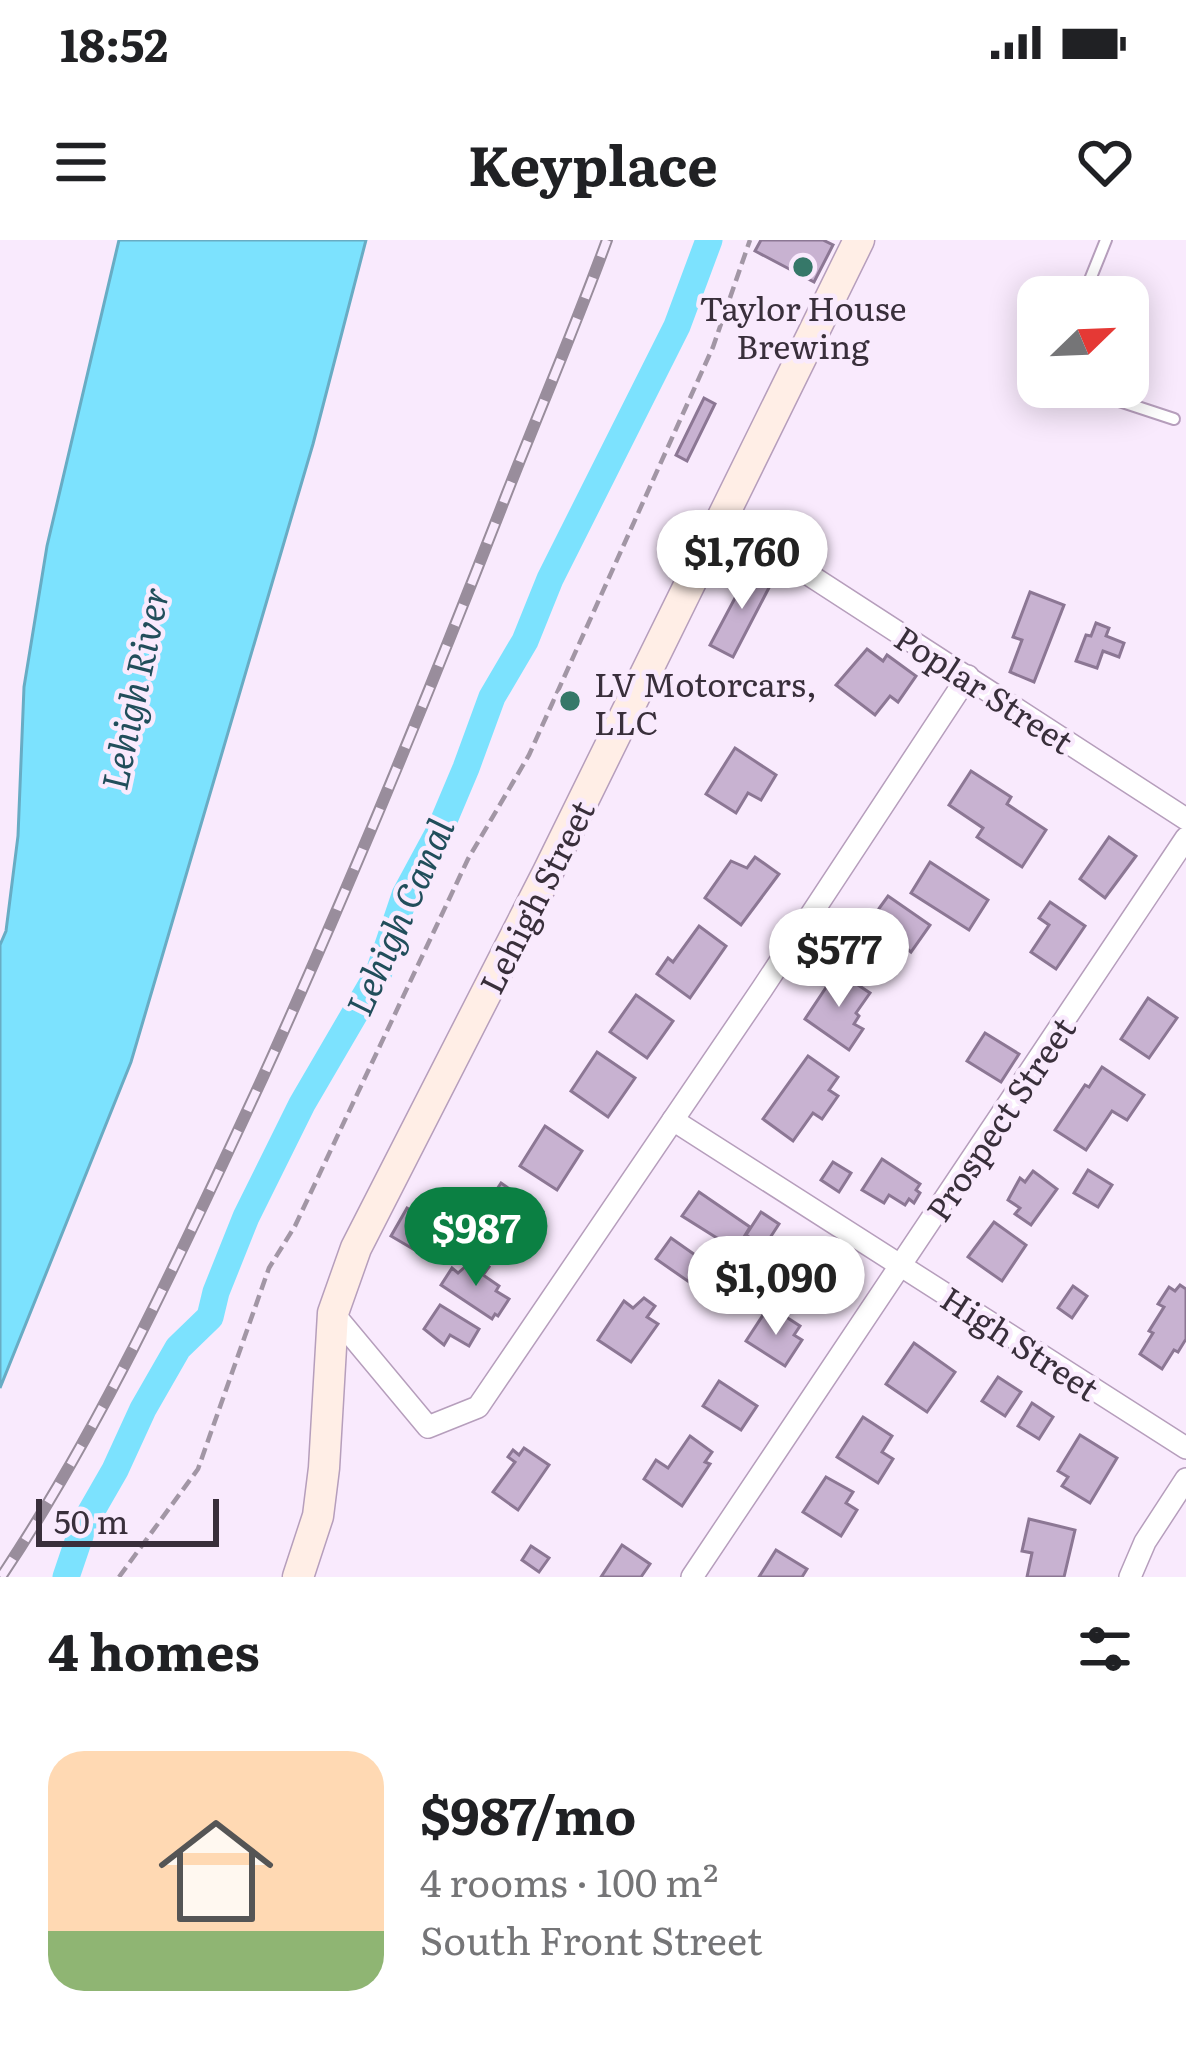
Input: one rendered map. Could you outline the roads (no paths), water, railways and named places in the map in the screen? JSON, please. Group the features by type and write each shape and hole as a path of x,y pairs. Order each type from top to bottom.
{"street":[{"name":"Lehigh Street","path":"298,1577 318,1516 333,1312 356,1248 548,872 859,240"},
{"name":"Poplar Street","path":"723,518 1186,819"},
{"path":"333,1312 428,1426 478,1407 968,676"},
{"name":"Prospect Street","path":"692,1577 1186,838"},
{"name":"High Street","path":"674,1120 1186,1448"},
{"path":"1130,1577 1145,1542 1186,1480"}],"lane":[{"path":"1091,276 1106,240"},
{"path":"1141,408 1174,419"}],"water":[{"name":"Lehigh River","path":"119,240 366,240 313,444 131,1062 0,1388 0,945 6,931 18,836 24,687 47,546"}],"waterway":[{"name":"Lehigh Canal","path":"66,1577 84,1524 143,1409 178,1348 210,1317 246,1217 302,1104 379,972 405,895 439,832 492,697 525,641 550,579 677,326 709,240"}],"railway":[{"path":"1,1577 108,1396 262,1079 419,715 607,240"}],"place":[{"name":"Taylor House Brewing","path":"803,267"},
{"name":"LV Motorcars, LLC","path":"570,701"}]}
